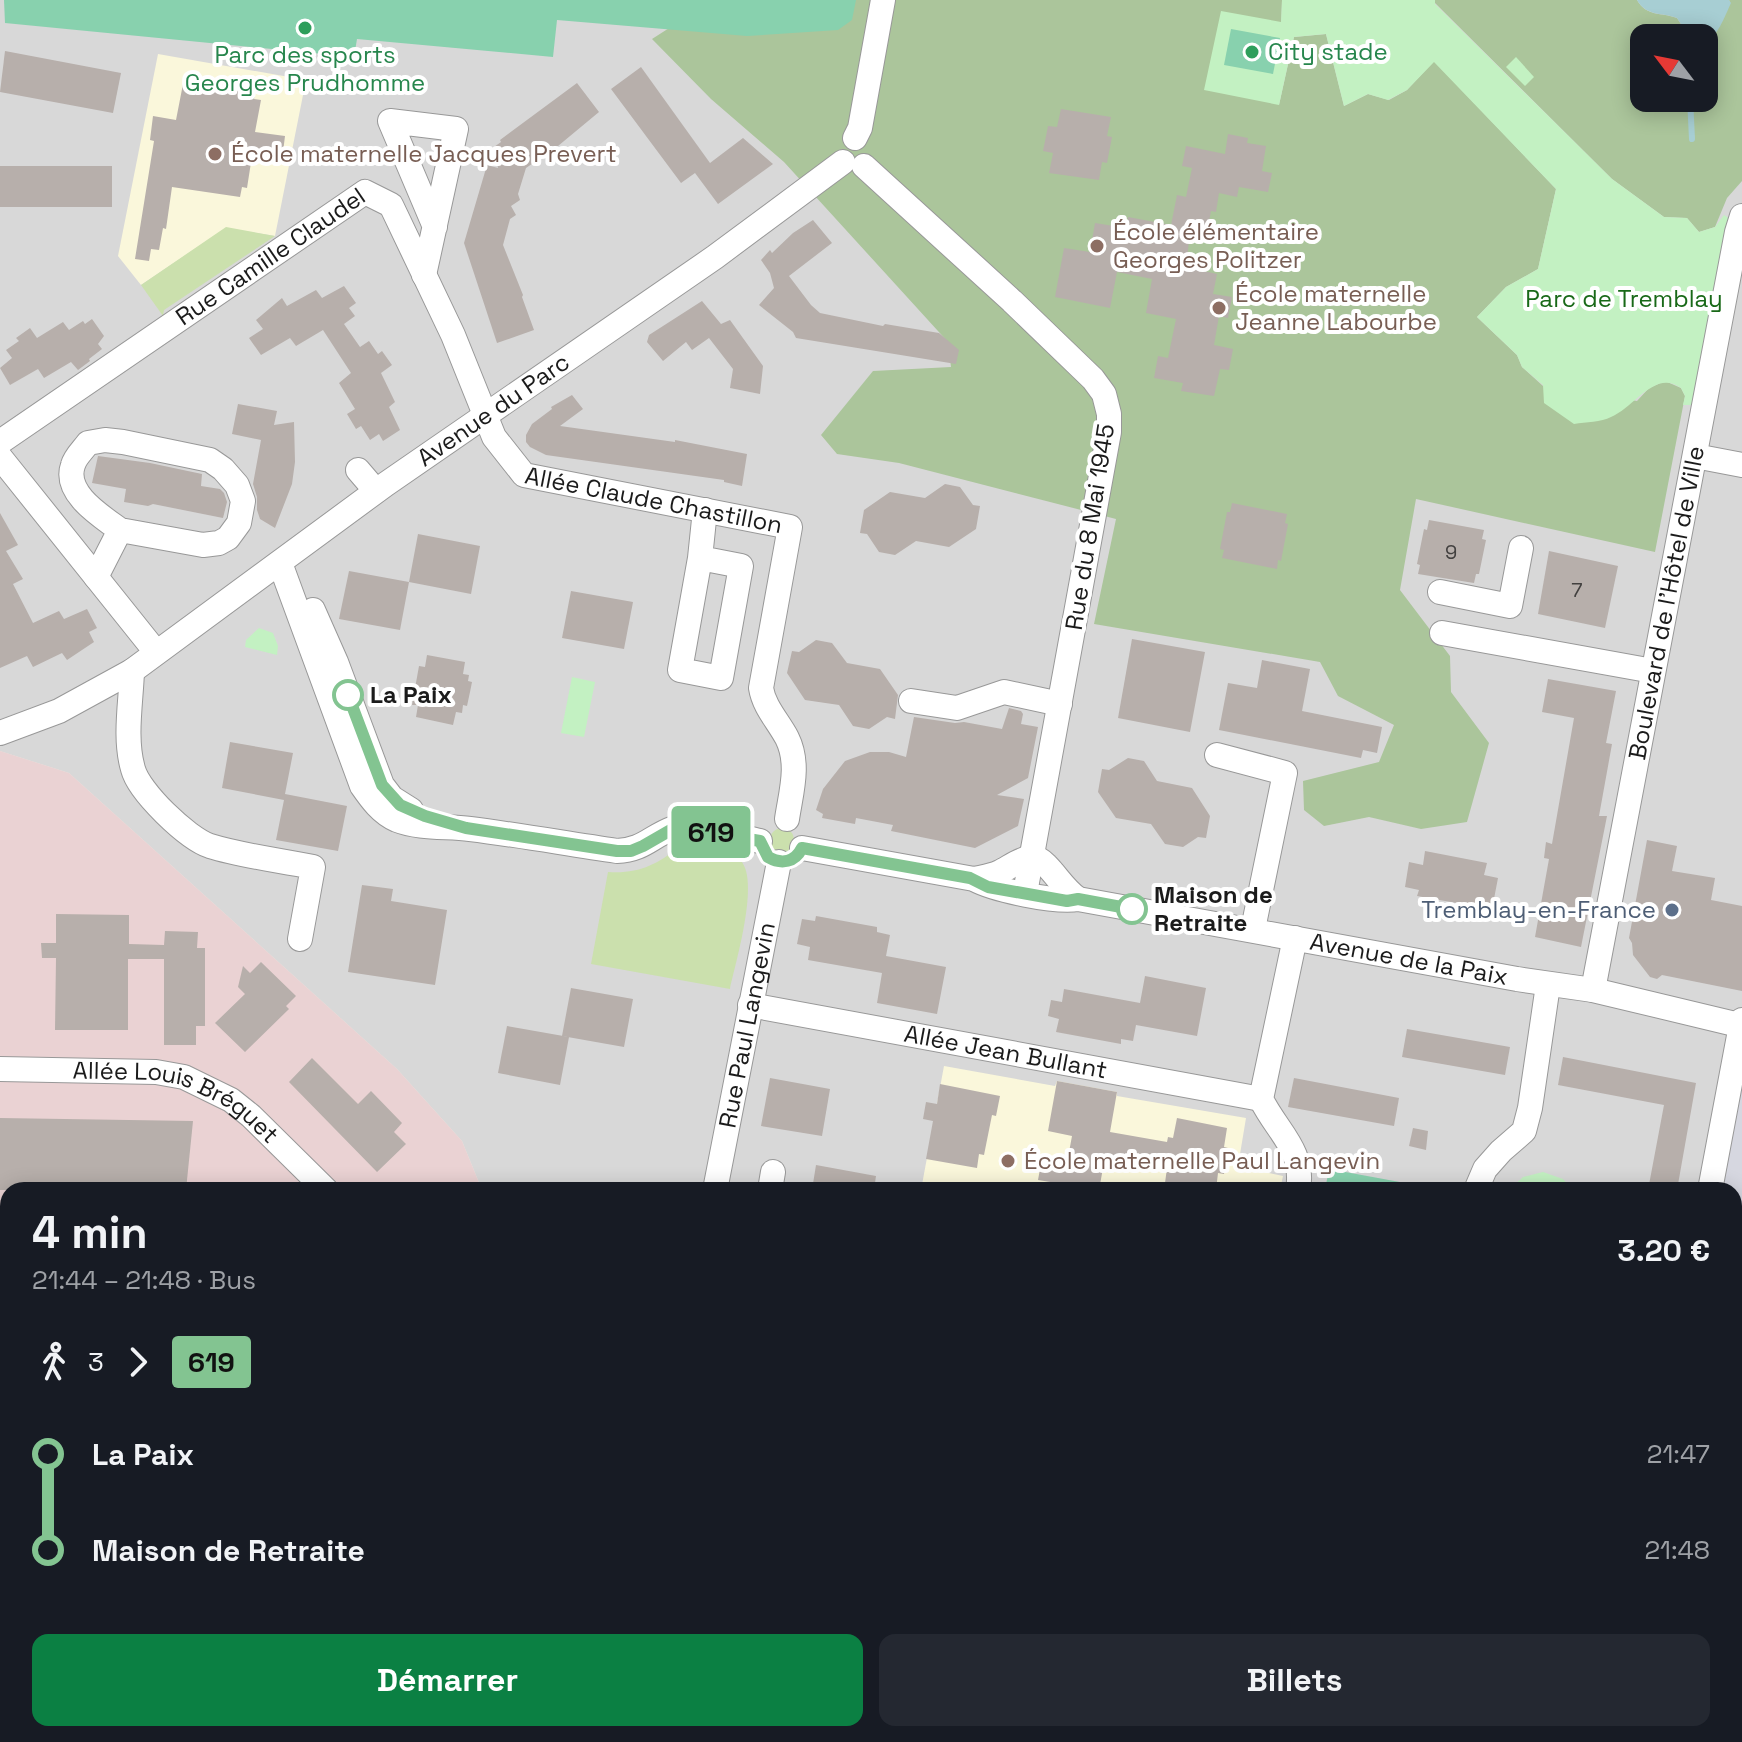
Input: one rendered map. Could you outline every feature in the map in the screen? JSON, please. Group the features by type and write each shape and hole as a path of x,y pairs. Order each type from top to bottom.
{"street":[{"path":"854,164 868,161 870,148 861,139 855,138 860,128 883,0"},
{"name":"Avenue du Parc","path":"0,733 59,711 144,661 376,491 445,429 487,417 854,164"},
{"name":"Rue du 8 Mai 1945","path":"854,164 1012,301 1093,379 1104,394 1109,414 1109,432 1025,893"},
{"name":"Rue Camille Claudel","path":"0,442 365,192 391,205 487,417"},
{"name":"Boulevard de l'Hôtel de Ville","path":"1593,990 1742,216"},
{"path":"424,275 435,227"},
{"name":"Allée Claude Chastillon","path":"487,417 494,437 524,475 790,527 761,688 763,700 789,742 792,757 794,768 787,819"},
{"path":"105,440 123,442 210,460 237,485 243,501 239,523 228,538 219,543 203,545 173,537 120,530 90,507 79,494 71,475 73,463 88,443 105,440"},
{"path":"1695,456 1742,465"},
{"path":"0,457 96,577 144,661 129,743 138,785 159,808 207,845 313,867 300,939"},
{"path":"358,470 376,491"},
{"path":"700,558 741,566 721,678 680,670 700,558 705,510"},
{"path":"96,577 120,530"},
{"path":"1502,644 1521,548"},
{"path":"285,559 362,786 372,800 398,820 423,826 466,828 617,851 631,851 676,827 760,841"},
{"path":"1440,592 1510,606"},
{"path":"1442,633 1653,671"},
{"path":"911,701 957,708 1004,692 1060,704"},
{"path":"1217,755 1285,773 1253,929"},
{"path":"779,819 787,819 803,834 802,848 796,857 779,862 768,857 760,841 765,826 779,819"},
{"name":"Avenue de la Paix","path":"802,848 974,879 988,887 1067,901 1078,899 1548,985 1593,990 1740,1029"},
{"path":"974,879 1031,858 1044,862 1065,890 1078,899"},
{"name":"Rue Paul Langevin","path":"717,1182 779,862"},
{"path":"1295,938 1261,1099 1297,1155 1299,1182"},
{"path":"1479,1182 1485,1169 1524,1131 1548,985"},
{"name":"Allée Jean Bullant","path":"750,1005 1261,1099"},
{"path":"1711,1182 1740,1029"},
{"name":"Allée Louis Bréguet","path":"0,1069 156,1072 184,1077 231,1100 318,1182"}],"shaded area":[{"path":"0,0 1742,0 1742,1182 479,1182 462,1141 397,1069 69,773 0,751"},
{"name":"École maternelle Jacques Prevert","path":"158,54 306,80 275,236 226,228 141,285 118,256"},
{"path":"0,751 69,773 397,1069 462,1141 479,1182 0,1182"},
{"path":"1742,1049 1742,1182 1721,1182"},
{"path":"944,1066 1055,1086 1057,1081 1117,1092 1117,1096 1246,1118 1240,1154 1271,1159 1269,1173 1283,1176 1282,1182 922,1182"}],"green space":[{"name":"Parc des sports Georges Prudhomme","path":"4,0 856,0 852,20 838,30 747,36 557,20 553,57 357,39 354,57 5,23"},
{"path":"743,0 1282,0 1279,105 1294,37 1326,34 1344,106 1368,94 1389,100 1407,90 1434,61 1556,189 1538,269 1506,287 1477,317 1517,355 1522,367 1543,386 1637,401 1649,388 1665,381 1681,388 1685,396 1655,552 1416,499 1400,590 1450,656 1451,692 1489,743 1467,822 1421,829 1369,817 1324,826 1304,810 1303,781 1379,762 1394,725 1338,696 1320,662 1094,624 1116,519 899,463 837,454 821,435 873,371 951,367 948,342 784,162 711,99 652,39 677,23"},
{"name":"Parc de Tremblay","path":"1282,0 1435,0 1435,4 1612,179 1664,217 1687,218 1699,232 1715,227 1724,215 1730,219 1695,405 1683,405 1685,396 1681,388 1672,383 1663,383 1646,391 1611,417 1574,424 1544,403 1543,385 1522,367 1517,355 1477,317 1506,287 1538,269 1556,189 1434,62 1407,90 1388,100 1368,94 1344,106 1326,34 1294,37 1279,105 1204,90 1221,11 1281,22"},
{"path":"1435,0 1637,0 1645,9 1677,18 1681,24 1630,24 1630,112 1718,112 1718,25 1729,0 1742,0 1742,181 1727,198 1715,227 1699,232 1687,218 1664,217 1612,179"},
{"name":"City stade","path":"1231,29 1280,38 1273,74 1224,65"},
{"path":"1516,57 1534,77 1525,86 1506,67"},
{"path":"226,227 275,236 164,310 163,316 141,285"},
{"path":"259,628 273,633 278,646 277,655 245,647 246,640"},
{"path":"572,677 595,682 584,737 561,733"},
{"path":"782,828 790,832 794,840 790,848 782,852 774,848 770,840 774,832"},
{"path":"680,846 717,851 736,857 744,865 748,898 730,989 591,964 608,872 647,867"},
{"path":"1329,1169 1400,1182 1327,1182"},
{"path":"1543,1172 1566,1182 1518,1182 1523,1177"}],"water":[{"path":"1637,0 1729,0 1731,3 1718,29 1718,24 1681,24 1677,18 1650,12"}],"building":[{"path":"5,51 121,73 113,113 0,92"},
{"path":"641,67 710,163 743,138 773,164 718,204 695,173 681,183 611,89"},
{"path":"196,80 256,89 254,99 261,100 255,132 285,136 282,160 252,156 247,188 242,187 240,197 172,187 166,229 163,228 159,250 151,249 149,261 135,259 154,141 150,140 153,116 176,120 183,84 196,86"},
{"path":"577,83 599,112 526,168 518,194 520,200 511,206 516,215 510,219 503,245 534,330 497,343 464,243 487,165 498,168 494,147 500,140"},
{"path":"1061,109 1111,117 1107,136 1112,137 1107,163 1102,162 1099,180 1049,173 1053,153 1043,151 1048,126 1057,127"},
{"path":"1228,134 1248,138 1247,143 1266,146 1262,171 1272,173 1268,192 1239,187 1237,197 1219,193 1216,212 1211,211 1206,237 1190,233 1186,267 1217,274 1213,294 1232,297 1228,318 1219,316 1214,345 1233,349 1229,370 1220,369 1214,396 1181,391 1183,383 1154,378 1158,356 1168,358 1176,319 1146,313 1152,279 1117,272 1110,308 1055,297 1064,248 1090,252 1095,223 1126,228 1128,217 1171,225 1177,195 1186,197 1192,168 1182,166 1186,146 1225,154"},
{"path":"0,166 112,166 112,207 0,207"},
{"path":"813,220 832,243 789,276 811,305 820,313 939,333 959,350 956,364 796,338 793,332 759,305 774,288 770,273 761,260 770,250 772,253 793,233"},
{"path":"344,286 356,303 349,308 355,316 344,324 360,347 369,341 378,354 382,351 392,365 381,373 395,402 389,407 400,430 383,441 379,434 370,440 361,426 356,429 347,414 355,409 339,383 351,373 323,330 296,346 290,338 261,355 249,338 263,329 256,320 282,298 287,306 316,290 322,298"},
{"path":"702,301 721,324 730,320 763,366 760,394 730,388 733,369 709,338 692,350 686,342 663,361 647,342 649,335"},
{"path":"92,319 104,336 98,344 102,349 90,361 78,370 71,362 44,378 38,369 10,385 0,368 12,358 6,350 19,341 16,338 30,328 37,338 63,322 69,330"},
{"path":"572,395 583,409 560,426 675,440 747,454 742,486 724,480 546,455 530,447 526,435 532,424 551,407"},
{"path":"238,404 277,411 274,425 294,422 292,484 275,528 260,519 257,510 253,484 261,440 232,434"},
{"path":"98,456 202,474 201,486 220,489 224,493 227,502 223,518 153,504 124,502 126,489 92,483"},
{"path":"945,484 960,487 973,505 980,506 976,529 949,547 916,541 895,555 879,552 867,534 860,533 864,510 890,492 925,498"},
{"path":"1232,503 1287,514 1285,523 1288,524 1277,569 1222,558 1224,550 1220,549 1227,512 1230,512"},
{"path":"0,513 18,545 6,551 23,579 13,584 33,623 59,611 64,619 87,609 97,628 89,632 94,642 67,660 62,653 33,667 27,656 0,668"},
{"path":"1429,520 1484,530 1482,539 1486,540 1474,583 1418,574 1424,529 1427,530"},
{"path":"418,534 480,546 471,594 409,582"},
{"path":"1549,551 1618,566 1605,628 1538,614"},
{"path":"349,571 409,582 400,630 339,619"},
{"path":"571,591 633,602 624,649 562,638"},
{"path":"1132,639 1205,652 1190,732 1118,718"},
{"path":"816,640 832,643 847,663 880,669 898,695 895,719 887,717 869,729 853,726 839,705 805,700 787,673 792,651 799,652"},
{"path":"427,655 465,662 463,674 469,675 468,681 472,682 467,706 463,705 462,713 456,712 453,725 416,717 418,705 412,705 419,666 425,667"},
{"path":"1262,660 1310,669 1302,711 1382,727 1377,753 1363,750 1361,758 1219,730 1228,683 1257,688"},
{"path":"1548,679 1616,691 1606,743 1612,744 1599,816 1607,816 1581,947 1535,937 1549,859 1544,858 1546,842 1552,844 1574,718 1542,712"},
{"path":"1009,708 1021,711 1021,724 1038,727 1028,778 997,795 1024,799 1018,826 975,848 891,831 893,825 856,818 855,824 822,818 823,814 816,810 823,789 845,761 870,752 889,752 906,757 914,717 1002,729"},
{"path":"230,742 293,753 285,794 347,806 338,851 276,840 284,800 222,788"},
{"path":"1128,758 1144,761 1157,781 1192,788 1210,816 1206,838 1198,837 1183,847 1165,844 1151,824 1116,818 1098,792 1102,769 1109,770"},
{"name":"Tremblay-en-France","path":"1647,840 1677,846 1672,871 1715,878 1711,900 1742,906 1742,991 1662,975 1657,979 1650,977 1633,955 1629,938"},
{"path":"1425,851 1487,863 1484,875 1498,878 1493,904 1480,901 1479,907 1417,896 1419,890 1405,887 1409,862 1423,865"},
{"path":"362,885 393,889 391,901 447,910 435,985 348,972"},
{"path":"56,914 129,915 129,944 164,945 165,931 198,932 197,948 205,948 205,1026 196,1026 196,1045 164,1045 164,959 128,959 128,1030 55,1030 56,958 42,958 41,943 56,943"},
{"path":"816,916 877,927 877,932 890,935 886,956 946,967 937,1014 877,1003 882,973 808,960 810,947 797,944 802,919 815,921"},
{"path":"261,962 296,996 286,1006 289,1009 245,1052 215,1023 245,994 238,987 243,966 250,973"},
{"path":"1145,976 1206,988 1197,1036 1136,1025 1133,1041 1121,1039 1121,1044 1056,1032 1059,1019 1048,1016 1051,1000 1062,1002 1064,989 1140,1003"},
{"path":"571,988 633,999 624,1047 562,1036"},
{"path":"507,1026 569,1037 560,1085 498,1073"},
{"path":"1407,1029 1510,1047 1505,1075 1402,1057"},
{"path":"1563,1057 1696,1083 1678,1182 1650,1182 1664,1105 1558,1085"},
{"path":"312,1058 358,1104 371,1091 402,1123 394,1132 406,1144 377,1172 289,1082"},
{"path":"770,1078 830,1089 822,1136 761,1126"},
{"path":"1294,1078 1399,1098 1394,1126 1288,1107"},
{"path":"1057,1081 1117,1092 1110,1132 1167,1142 1168,1137 1173,1138 1177,1118 1227,1128 1224,1174 1218,1173 1217,1182 1165,1182 1167,1168 1105,1157 1100,1182 1038,1180 1042,1158 1067,1163 1072,1136 1048,1131"},
{"path":"940,1084 1000,1096 996,1116 992,1115 984,1155 979,1154 977,1168 926,1159 933,1121 923,1119 926,1102 937,1104"},
{"path":"0,1118 193,1121 187,1182 0,1182"},
{"path":"1413,1128 1428,1131 1426,1150 1409,1146"},
{"path":"816,1165 876,1176 875,1182 813,1182"}],"waterway":[{"path":"1691,112 1692,139"}],"bus line":[{"name":"619","path":"348,695 382,785 392,798 411,811 466,828 617,851 631,851 676,827 690,828 760,841 764,853 779,862 796,857 802,848 970,878 988,887 1132,909"}],"place":[{"name":"Parc des sports Georges Prudhomme","path":"305,28"},
{"name":"City stade","path":"1252,52"},
{"name":"École maternelle Jacques Prevert","path":"215,154"},
{"name":"École élémentaire Georges Politzer","path":"1097,246"},
{"name":"École maternelle Jeanne Labourbe","path":"1219,308"},
{"name":"La Paix","path":"348,695"},
{"name":"Maison de Retraite","path":"1132,909"},
{"name":"Tremblay-en-France","path":"1672,910"},
{"name":"École maternelle Paul Langevin","path":"1008,1161"}]}
